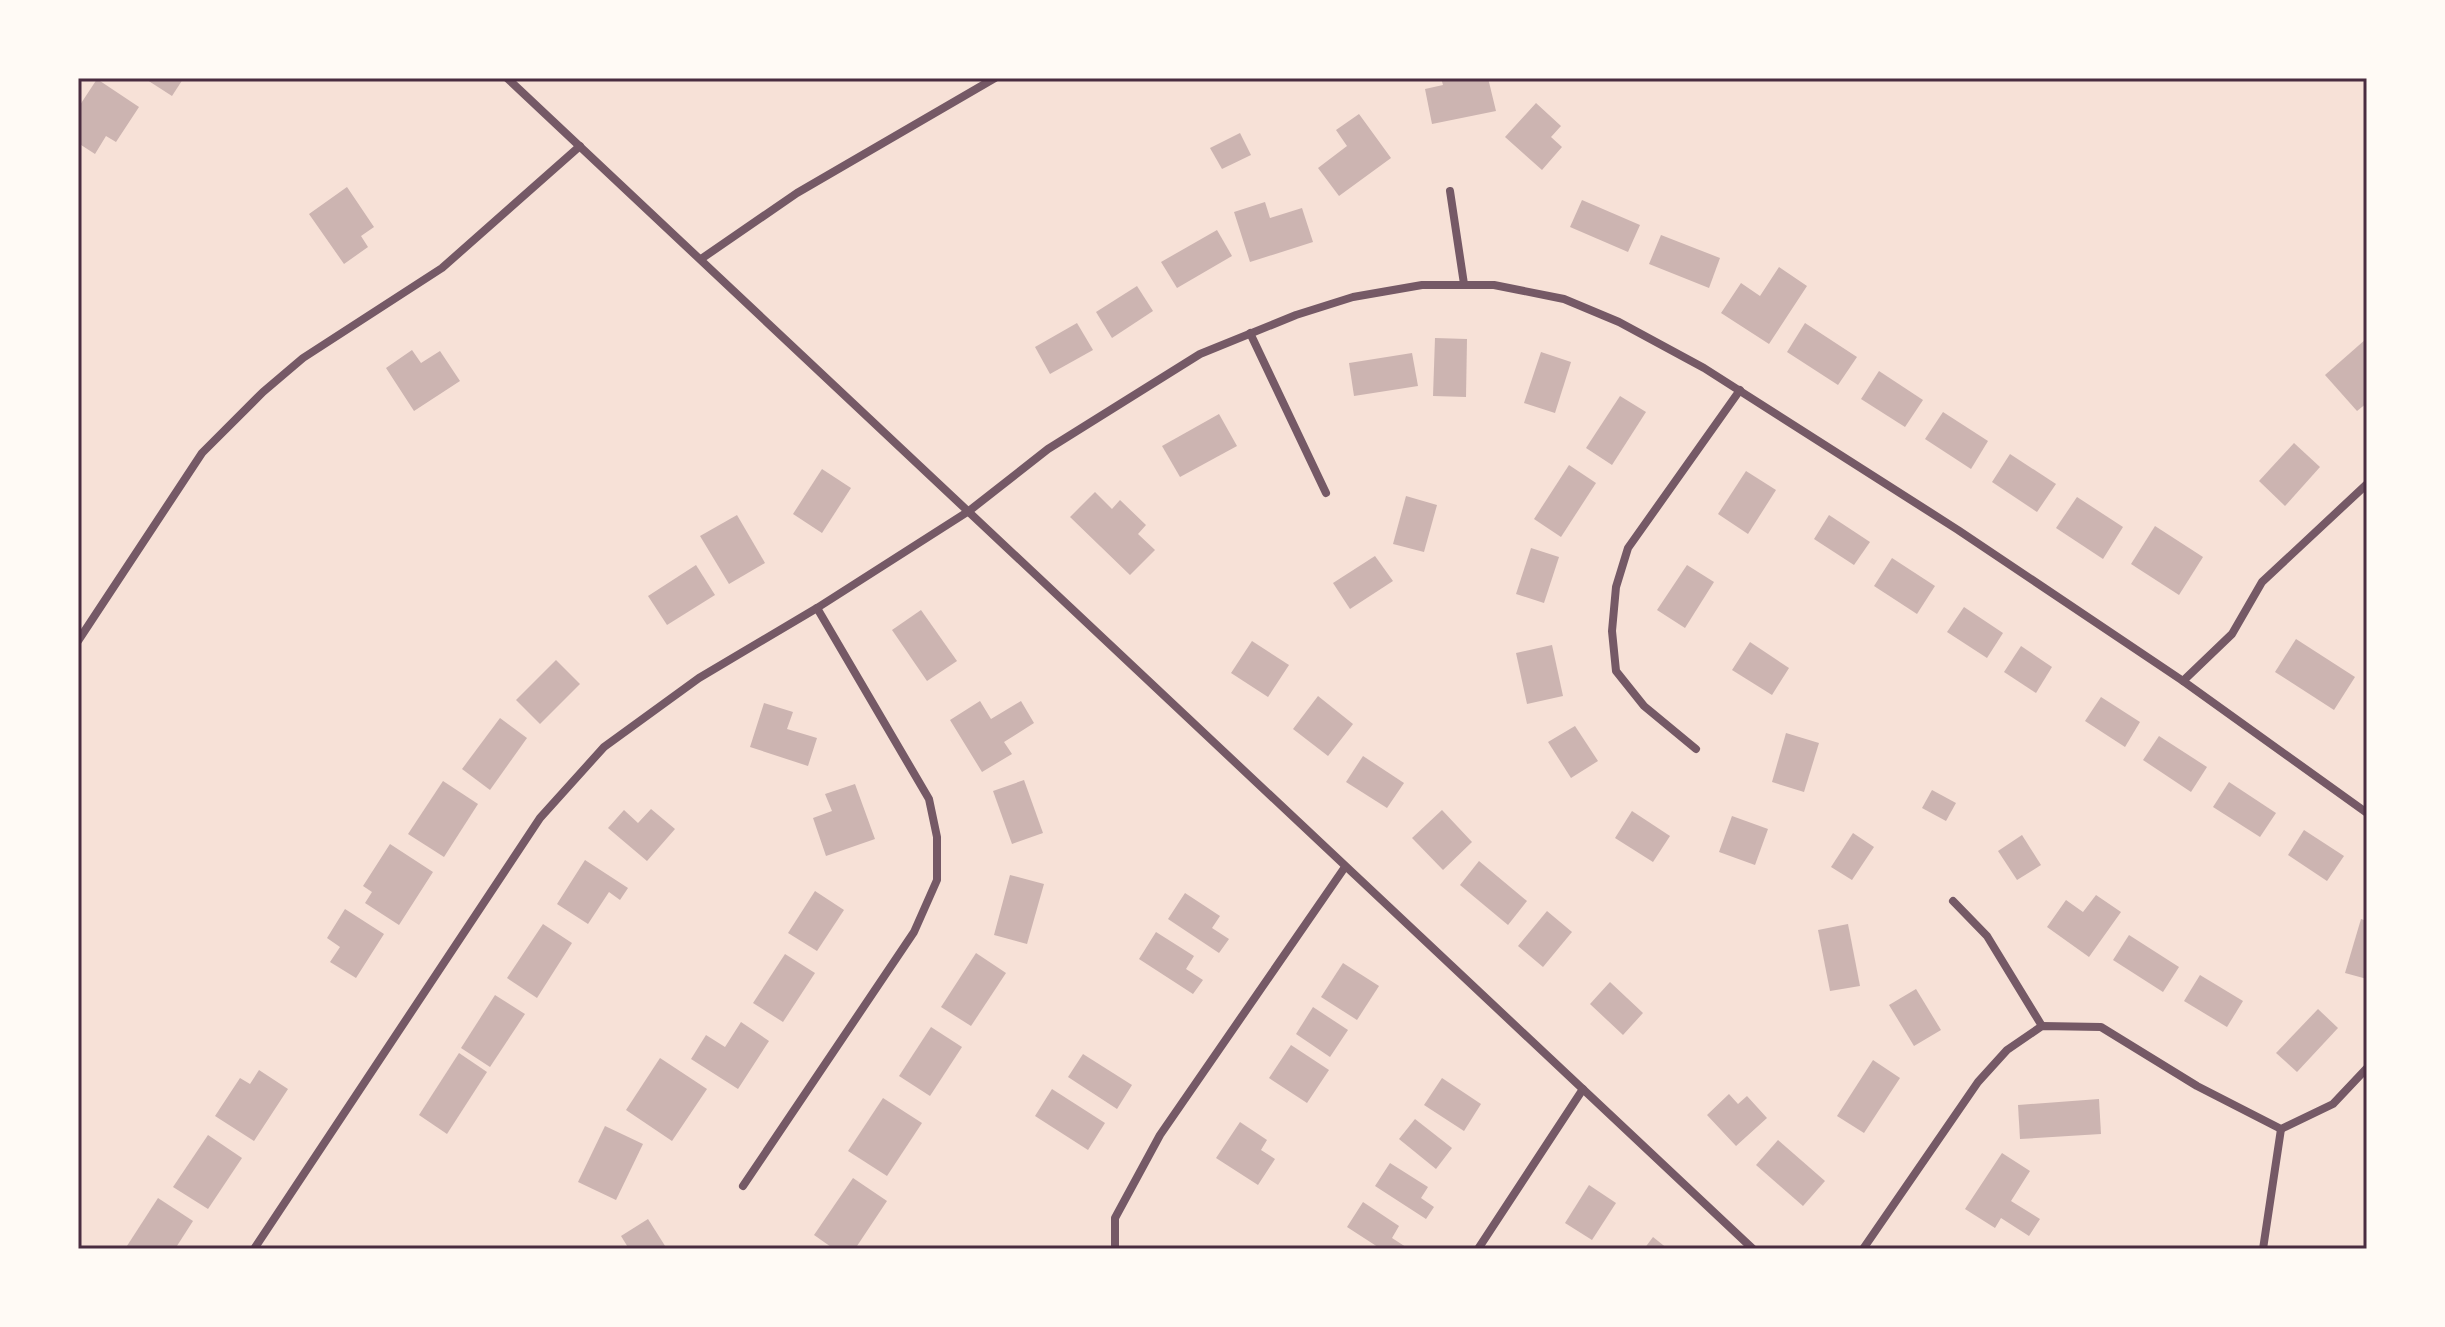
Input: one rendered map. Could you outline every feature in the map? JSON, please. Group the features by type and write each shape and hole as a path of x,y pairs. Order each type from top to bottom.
{"street":[{"path":"507,78 1753,1249"},
{"path":"701,259 797,193 995,78"},
{"path":"78,641 202,453 253,402 303,358 442,268 580,146"},
{"path":"1450,191 1464,284"},
{"path":"254,1249 540,818 604,747 699,678 817,608 969,511 1048,449 1200,354 1353,297 1422,285 1494,285 1564,299 1619,322 1740,390 1958,530 2183,681 2367,813"},
{"path":"1250,333 1326,493"},
{"path":"1696,749 1644,706 1616,671 1612,631 1616,587 1628,548 1740,390"},
{"path":"2183,681 2232,634 2262,582 2367,484"},
{"path":"743,1186 914,932 937,880 937,837 929,799 817,608"},
{"path":"1115,1249 1115,1218 1160,1135 1345,867"},
{"path":"1953,901 1987,936 2042,1026"},
{"path":"1863,1249 1978,1082 2007,1050 2042,1026 2101,1027 2197,1086 2281,1129"},
{"path":"2281,1129 2333,1104 2367,1068"},
{"path":"1478,1249 1583,1089"},
{"path":"2263,1249 2281,1129"}],"building":[{"path":"144,78 181,78 183,79 172,96"},
{"path":"1441,78 1488,78 1496,111 1432,124 1425,89 1443,85"},
{"path":"97,79 139,107 116,142 106,136 95,154 78,143 78,108"},
{"path":"1536,103 1561,126 1551,137 1562,147 1542,170 1505,137"},
{"path":"1359,114 1391,158 1339,196 1318,168 1347,146 1336,130"},
{"path":"1240,133 1251,155 1222,169 1210,148"},
{"path":"347,187 374,227 361,236 368,247 344,264 309,214"},
{"path":"1582,200 1640,225 1628,252 1570,227"},
{"path":"1265,202 1270,218 1302,208 1313,242 1250,262 1234,212"},
{"path":"1217,230 1232,256 1177,288 1161,262"},
{"path":"1661,235 1720,258 1709,288 1649,264"},
{"path":"1779,267 1807,286 1769,344 1721,313 1741,283 1760,296"},
{"path":"1137,286 1153,311 1112,338 1096,312"},
{"path":"1077,323 1093,350 1050,374 1035,347"},
{"path":"1805,323 1857,357 1838,385 1787,352"},
{"path":"1435,338 1467,339 1466,397 1433,396"},
{"path":"2366,339 2367,403 2357,411 2325,375"},
{"path":"412,350 421,363 440,351 460,381 414,411 386,368"},
{"path":"1541,352 1571,362 1555,413 1524,403"},
{"path":"1412,353 1418,386 1354,396 1349,363"},
{"path":"1879,371 1923,400 1905,427 1861,399"},
{"path":"1620,396 1646,412 1612,465 1586,448"},
{"path":"1943,412 1988,441 1971,469 1925,439"},
{"path":"1219,414 1237,446 1180,477 1162,446"},
{"path":"2294,443 2320,467 2285,506 2259,481"},
{"path":"2010,454 2056,484 2037,512 1992,482"},
{"path":"1569,465 1596,483 1561,537 1534,519"},
{"path":"822,469 851,488 822,533 793,514"},
{"path":"1746,471 1776,490 1748,534 1718,514"},
{"path":"1095,492 1112,509 1120,500 1146,525 1138,534 1155,550 1130,575 1070,517"},
{"path":"1406,496 1437,505 1424,552 1393,544"},
{"path":"2077,497 2123,527 2103,559 2056,528"},
{"path":"737,515 765,563 729,584 700,536"},
{"path":"1829,515 1870,542 1854,565 1814,539"},
{"path":"2155,526 2203,557 2179,595 2131,564"},
{"path":"1531,548 1559,557 1544,603 1516,594"},
{"path":"1375,556 1393,581 1350,609 1333,583"},
{"path":"1892,558 1935,586 1917,614 1874,586"},
{"path":"696,565 715,595 667,625 648,596"},
{"path":"1687,565 1714,582 1685,628 1657,610"},
{"path":"1964,607 2003,633 1987,658 1947,632"},
{"path":"921,610 957,661 927,681 892,630"},
{"path":"2296,639 2355,677 2334,710 2275,672"},
{"path":"1252,641 1289,665 1268,697 1231,673"},
{"path":"1750,642 1789,668 1772,695 1732,670"},
{"path":"1552,645 1563,696 1527,704 1516,653"},
{"path":"2021,646 2052,667 2036,693 2004,672"},
{"path":"556,660 580,684 540,724 516,700"},
{"path":"1318,696 1353,724 1328,756 1293,729"},
{"path":"2101,697 2140,722 2125,747 2085,721"},
{"path":"980,701 991,719 1021,701 1034,723 1004,742 1012,754 982,772 950,720"},
{"path":"764,703 793,712 787,729 817,738 808,766 750,747"},
{"path":"500,718 527,738 490,790 462,769"},
{"path":"1575,726 1598,761 1571,778 1548,742"},
{"path":"1786,733 1819,743 1804,792 1772,782"},
{"path":"2159,736 2207,767 2191,792 2143,760"},
{"path":"1363,756 1404,783 1387,808 1346,782"},
{"path":"1024,780 1043,833 1012,844 993,791"},
{"path":"443,781 478,804 444,857 408,834"},
{"path":"2229,782 2276,813 2260,837 2213,807"},
{"path":"855,784 875,839 826,856 813,818 832,811 825,794"},
{"path":"1932,790 1956,803 1946,821 1922,808"},
{"path":"651,809 675,829 647,861 608,828 624,810 638,823"},
{"path":"1442,810 1472,842 1443,870 1412,838"},
{"path":"1632,811 1670,836 1653,862 1615,838"},
{"path":"1732,816 1768,829 1755,865 1719,852"},
{"path":"2304,830 2344,856 2327,881 2288,855"},
{"path":"1853,833 1874,847 1852,880 1831,867"},
{"path":"2022,835 2041,865 2017,880 1998,851"},
{"path":"390,844 433,872 399,925 365,903 372,892 363,886"},
{"path":"585,860 628,888 620,900 609,892 588,924 557,904"},
{"path":"1479,861 1527,901 1508,925 1460,885"},
{"path":"1010,875 1044,884 1027,944 994,935"},
{"path":"815,891 844,910 817,951 788,933"},
{"path":"1185,893 1220,916 1212,928 1229,939 1219,953 1168,919"},
{"path":"2096,895 2121,912 2089,957 2047,927 2066,900 2083,912"},
{"path":"345,909 384,934 356,978 330,962 340,947 327,938"},
{"path":"1547,911 1572,932 1543,967 1518,946"},
{"path":"2361,919 2367,921 2367,979 2345,973"},
{"path":"543,924 572,943 537,998 507,978"},
{"path":"1848,924 1860,986 1830,991 1818,930"},
{"path":"1156,932 1194,956 1186,969 1203,980 1193,994 1139,959"},
{"path":"2129,935 2179,967 2163,992 2113,960"},
{"path":"976,953 1006,973 971,1026 941,1007"},
{"path":"785,954 815,973 783,1022 753,1003"},
{"path":"1343,963 1379,986 1357,1020 1321,997"},
{"path":"2200,975 2243,1001 2227,1027 2184,1001"},
{"path":"1610,982 1643,1013 1623,1035 1590,1004"},
{"path":"1916,989 1941,1030 1914,1046 1889,1005"},
{"path":"495,995 525,1014 490,1067 461,1048"},
{"path":"1313,1007 1348,1030 1330,1057 1296,1034"},
{"path":"2318,1009 2338,1028 2297,1072 2276,1053"},
{"path":"741,1022 769,1041 738,1089 691,1059 706,1035 725,1047"},
{"path":"931,1027 962,1047 930,1096 899,1076"},
{"path":"1291,1045 1329,1070 1307,1103 1269,1078"},
{"path":"459,1053 487,1072 447,1134 419,1115"},
{"path":"1083,1054 1132,1085 1117,1109 1068,1077"},
{"path":"660,1058 707,1089 672,1141 626,1110"},
{"path":"1873,1060 1900,1078 1864,1133 1837,1116"},
{"path":"259,1070 288,1089 254,1141 215,1116 240,1078 250,1084"},
{"path":"1442,1078 1481,1104 1464,1131 1424,1105"},
{"path":"1052,1089 1105,1123 1088,1150 1035,1116"},
{"path":"1729,1094 1738,1104 1747,1096 1767,1118 1736,1146 1707,1115"},
{"path":"883,1098 922,1123 887,1176 848,1151"},
{"path":"2099,1099 2101,1134 2020,1139 2018,1105"},
{"path":"1415,1119 1452,1148 1436,1169 1399,1139"},
{"path":"1240,1122 1267,1140 1261,1150 1275,1159 1258,1185 1216,1158"},
{"path":"605,1126 643,1144 616,1200 578,1182"},
{"path":"208,1135 242,1158 208,1209 173,1187"},
{"path":"1778,1140 1825,1181 1803,1206 1756,1165"},
{"path":"2002,1153 2030,1171 2011,1201 2040,1219 2029,1236 2001,1218 1995,1228 1965,1209"},
{"path":"1390,1163 1428,1187 1421,1198 1434,1207 1426,1219 1375,1186"},
{"path":"853,1178 887,1201 855,1249 834,1249 814,1235"},
{"path":"1589,1185 1616,1203 1592,1240 1565,1223"},
{"path":"158,1198 193,1221 175,1249 125,1249"},
{"path":"1363,1202 1399,1226 1392,1238 1409,1249 1381,1249 1347,1227"},
{"path":"648,1219 667,1249 629,1249 621,1236"},
{"path":"1653,1237 1668,1249 1644,1249"}]}
